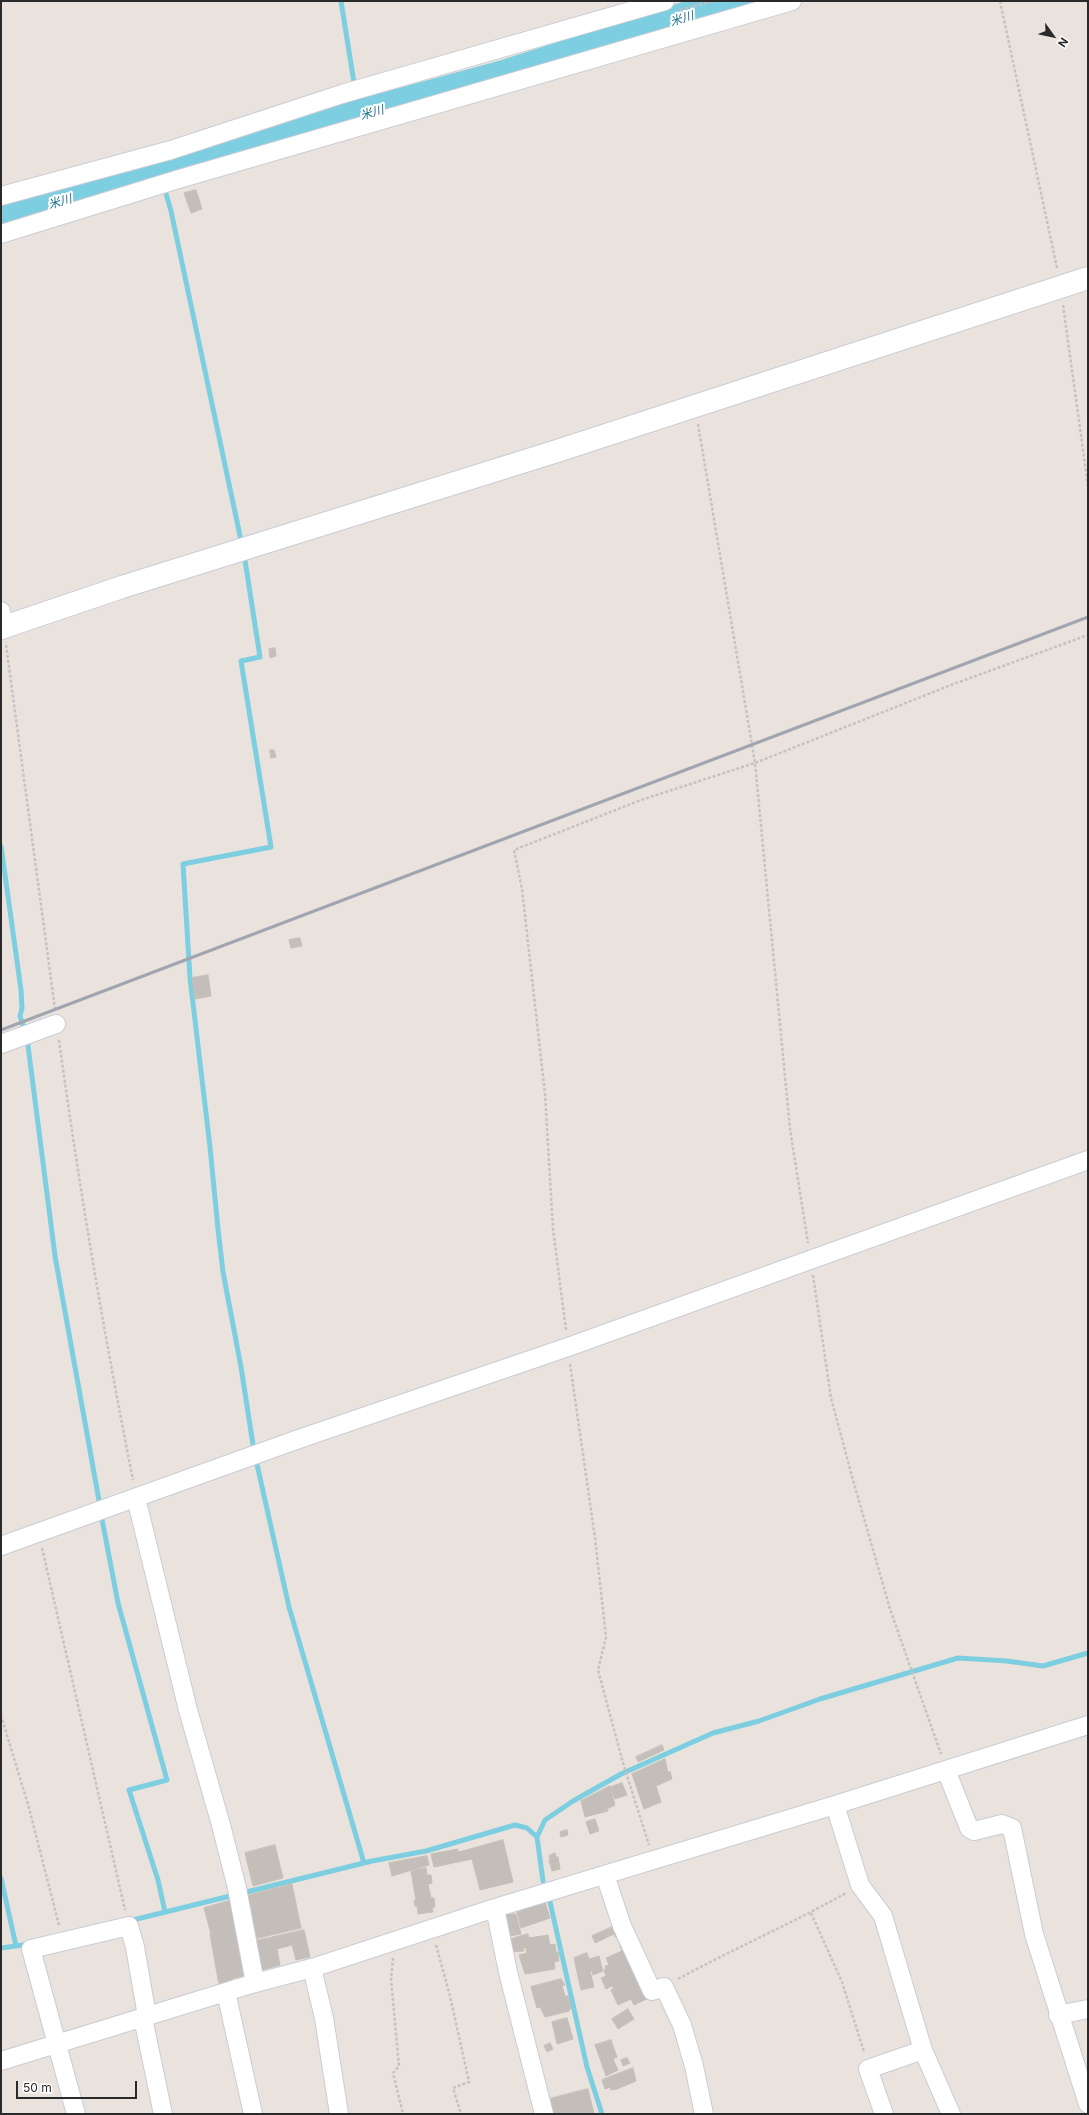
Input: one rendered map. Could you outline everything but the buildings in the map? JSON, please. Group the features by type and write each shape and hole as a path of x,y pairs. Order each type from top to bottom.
{"street":[{"path":"1,234 176,166 342,94 665,1"},
{"path":"1,196 176,166 792,1"},
{"path":"2,622 122,587 694,406 1088,278"},
{"path":"1,1044 56,1024"},
{"path":"1,1546 39,1534 296,1440 568,1347 1088,1160"},
{"path":"136,1498 188,1710 226,1846 244,1922 255,1983"},
{"path":"1,2061 255,1983 312,1968 431,1928 835,1805 1088,1725"},
{"path":"946,1770 968,1828 974,1831 1002,1824 1012,1828 1034,1934 1058,2015 1088,2104"},
{"path":"835,1805 860,1886 884,1916 923,2050 951,2114"},
{"path":"605,1875 622,1926 652,1991 664,1987 682,2025 694,2066 704,2114"},
{"path":"495,1908 508,1972 544,2114"},
{"path":"76,2114 31,1949 129,1926 135,1947 145,2017 163,2114"},
{"path":"312,1968 324,2018 339,2114"},
{"path":"226,1992 253,2114"},
{"path":"1058,2015 1088,2009"},
{"path":"884,2114 868,2069 923,2050"}],"path":[{"path":"1000,1 1060,287 1088,486"},
{"path":"694,406 737,649 755,763 790,1129 831,1398 890,1609 946,1770"},
{"path":"2,622 73,1148 102,1324 136,1498"},
{"path":"654,1860 623,1763 598,1670 606,1637 595,1538 553,1229 545,1094 522,889 514,850 642,800 755,763 951,685 1088,635"},
{"path":"39,1534 129,1926"},
{"path":"1,1715 29,1808 63,1942"},
{"path":"664,1987 726,1953 811,1913 860,1886"},
{"path":"811,1913 842,1982 868,2069"},
{"path":"431,1928 450,1996 469,2082 453,2088 461,2114"},
{"path":"392,1941 391,1979 399,2066 393,2073 402,2114"}],"waterway":[{"path":"341,1 359,114"},
{"name":"米川","path":"1,219 359,114 502,75 702,11 741,1"},
{"path":"160,173 171,211 242,545"},
{"path":"244,554 260,657 241,661 271,847 183,864 190,978 223,1272 241,1367 254,1451 289,1607 364,1863"},
{"path":"1,846 21,990 22,1008 20,1016 27,1038 55,1256 100,1506"},
{"path":"101,1514 118,1603 167,1780 129,1790 158,1880 165,1912"},
{"path":"543,1881 537,1837 545,1820 573,1801 621,1774 713,1733 759,1721 820,1699 958,1658 1007,1661 1043,1666 1088,1653"},
{"path":"129,1921 372,1861 426,1851 515,1825 527,1828 537,1837"},
{"path":"1,1878 16,1946"},
{"path":"550,1902 587,2067 602,2114"},
{"path":"1,1948 30,1944"}],"railway":[{"path":"1,1030 1088,617"}]}
